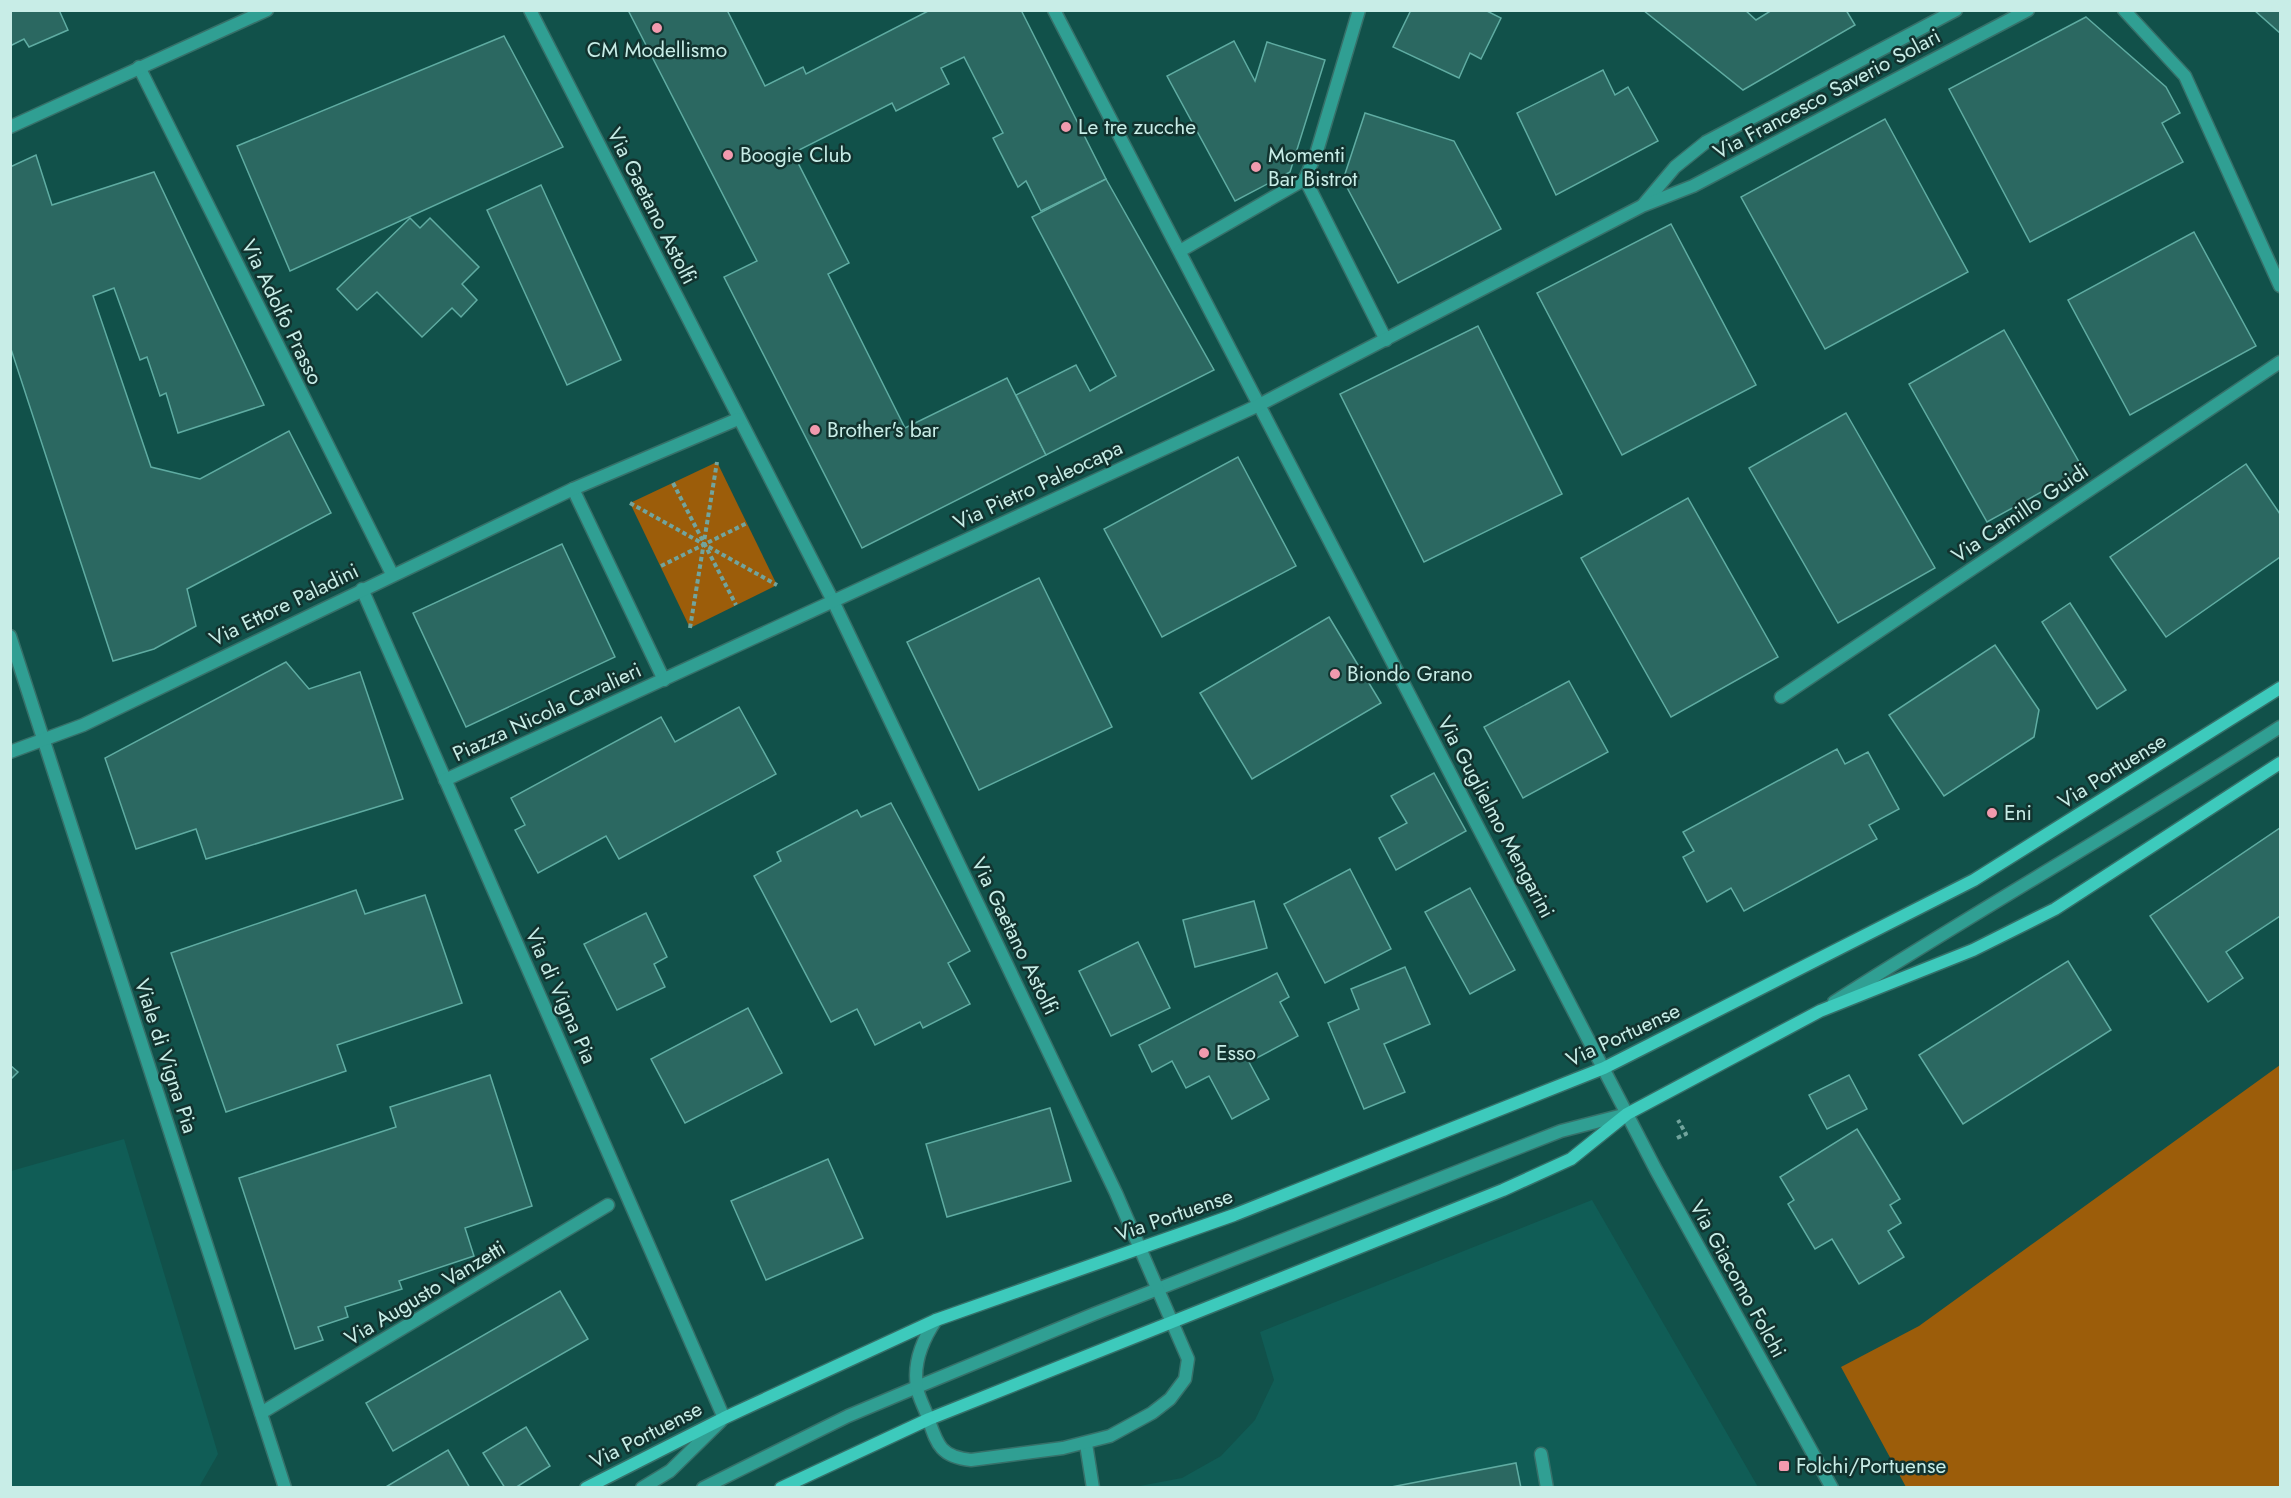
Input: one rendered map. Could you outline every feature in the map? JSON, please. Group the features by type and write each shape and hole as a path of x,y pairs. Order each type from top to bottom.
{"main road":[{"name":"Via Portuense","path":"586,1488 724,1418 936,1320 1301,1189 1604,1068 1974,880 2280,688"},
{"path":"781,1488 929,1419 1522,1181 1570,1159 1627,1114 1820,1011 1973,950 2055,909 2280,763"}],"street":[{"path":"10,127 267,10"},
{"name":"Via Gaetano Astolfi","path":"530,10 738,419"},
{"path":"1054,10 1180,251 1305,179 1317,151 1359,10"},
{"name":"Via Francesco Saverio Solari","path":"1642,206 1675,167 1706,142 1956,10"},
{"name":"Via Francesco Saverio Solari","path":"1386,340 1642,206 1693,186 2028,10"},
{"path":"2124,10 2185,76 2280,286"},
{"name":"Via Adolfo Prasso","path":"139,67 392,574"},
{"path":"1305,179 1386,340"},
{"name":"Via Guglielmo Mengarini","path":"1180,251 1614,1088"},
{"name":"Via Pietro Paleocapa","path":"833,601 1259,405 1386,340"},
{"name":"Via Camillo Guidi","path":"1781,697 2280,362"},
{"path":"573,489 738,419 786,506 833,601"},
{"name":"Via Ettore Paladini","path":"10,752 45,741 573,489"},
{"name":"Piazza Nicola Cavalieri","path":"573,489 664,680"},
{"name":"Via di Vigna Pia","path":"362,589 724,1418"},
{"name":"Via Gaetano Astolfi","path":"833,601 1159,1288"},
{"name":"Piazza Nicola Cavalieri","path":"446,780 833,601"},
{"name":"Viale di Vigna Pia","path":"10,636 285,1488"},
{"path":"1820,1011 1963,919 2130,822 2280,727"},
{"name":"Via Giacomo Folchi","path":"1614,1088 1727,1301 1832,1488"},
{"path":"703,1488 848,1416 1159,1288 1561,1131 1627,1114"},
{"name":"Via Augusto Vanzetti","path":"261,1413 608,1205"},
{"path":"936,1320 919,1354 917,1387 934,1437 945,1453 959,1459 971,1460 1086,1444 1131,1425 1152,1413 1178,1391 1185,1379 1188,1359 1159,1288"},
{"name":"Via Portuense","path":"642,1488 670,1471 724,1418"},
{"path":"1086,1444 1093,1488"},
{"path":"1541,1454 1547,1488"}],"path":[{"path":"690,627 717,462"},
{"path":"673,483 736,605"},
{"path":"630,503 777,585"},
{"path":"661,566 747,523"},
{"path":"1676,1116 1686,1134 1677,1138"}],"shaded area":[{"path":"717,462 777,585 690,628 630,503"},
{"path":"2280,1065 2280,1487 1906,1487 1841,1367 1919,1326"},
{"path":"124,1139 218,1454 199,1487 11,1487 11,1171"},
{"path":"1592,1200 1758,1487 1129,1488 1182,1478 1221,1456 1255,1420 1274,1380 1260,1332"}],"building":[{"path":"10,10 59,10 68,30 29,47 24,39 10,46"},
{"path":"628,10 727,10 765,86 803,67 806,74 930,10 1021,10 1106,179 1041,211 1026,181 1018,187 993,138 1003,133 964,57 941,68 949,84 896,111 892,103 793,153 849,263 828,274 905,428 1007,378 1046,455 862,548 724,277 757,261"},
{"path":"1411,10 1485,10 1501,18 1481,59 1470,53 1459,78 1393,47"},
{"path":"1643,10 1745,10 1756,20 1772,10 1846,10 1855,25 1743,90"},
{"path":"2254,10 2280,10 2280,33"},
{"path":"2086,17 2166,87 2180,113 2162,123 2183,162 2030,242 1949,89"},
{"path":"504,36 563,147 290,271 237,146"},
{"path":"1234,41 1255,81 1267,42 1325,60 1290,172 1235,201 1167,76"},
{"path":"1603,70 1615,95 1628,87 1658,141 1556,195 1517,113"},
{"path":"1365,113 1454,141 1501,229 1398,283 1343,180"},
{"path":"1885,119 1968,272 1825,349 1741,197"},
{"path":"36,155 52,205 154,172 264,405 178,433 166,393 160,396 147,357 140,360 114,288 93,296 151,467 200,479 289,431 331,513 187,589 196,626 154,649 113,661 10,346 10,167"},
{"path":"1106,179 1214,370 1046,455 1016,395 1076,365 1090,391 1116,376 1032,217"},
{"path":"541,185 621,360 567,385 487,210"},
{"path":"410,218 420,228 430,218 479,267 462,284 477,300 461,317 452,308 422,337 377,292 357,310 337,289"},
{"path":"1671,224 1756,385 1622,455 1537,293"},
{"path":"2194,232 2256,346 2130,415 2068,300"},
{"path":"1478,326 1562,494 1424,562 1340,394"},
{"path":"2004,330 2083,469 1987,522 1909,384"},
{"path":"1846,413 1935,568 1838,623 1749,468"},
{"path":"1238,457 1296,566 1162,637 1104,529"},
{"path":"2246,464 2280,514 2280,557 2166,637 2110,557"},
{"path":"1688,498 1778,657 1671,717 1581,558"},
{"path":"562,544 615,657 466,727 413,613"},
{"path":"1039,578 1112,727 979,790 907,642"},
{"path":"2070,603 2126,690 2097,709 2042,622"},
{"path":"1329,617 1381,703 1252,779 1200,693"},
{"path":"1995,645 2039,710 2034,737 1944,796 1889,715"},
{"path":"286,662 309,689 360,672 403,799 206,859 196,829 136,849 105,758"},
{"path":"1569,681 1608,752 1523,798 1484,727"},
{"path":"739,707 776,774 619,859 606,836 538,873 515,830 525,825 511,798 661,717 675,742"},
{"path":"1837,749 1845,764 1868,752 1899,809 1869,825 1877,839 1744,911 1731,888 1707,902 1683,857 1694,851 1683,832"},
{"path":"1434,773 1466,831 1396,870 1379,838 1407,823 1391,796"},
{"path":"891,803 970,951 948,963 970,1004 923,1028 920,1022 875,1045 857,1009 831,1022 754,876 781,861 777,852 857,810 861,817"},
{"path":"2280,828 2280,916 2226,952 2243,978 2208,1002 2150,916"},
{"path":"1350,869 1391,949 1325,983 1284,904"},
{"path":"1470,888 1515,970 1470,994 1425,912"},
{"path":"356,890 365,914 425,895 462,1003 337,1045 346,1071 226,1112 171,953"},
{"path":"1254,901 1267,948 1195,967 1183,920"},
{"path":"646,913 667,957 654,964 665,987 617,1010 584,944"},
{"path":"1138,942 1170,1008 1111,1036 1079,971"},
{"path":"2068,961 2111,1030 1963,1124 1919,1055"},
{"path":"1405,967 1430,1024 1384,1044 1405,1092 1364,1109 1328,1023 1359,1009 1351,989"},
{"name":"Esso","path":"1277,973 1289,997 1280,1002 1298,1036 1249,1062 1269,1099 1232,1119 1209,1076 1186,1088 1172,1061 1152,1072 1139,1045"},
{"path":"748,1008 782,1073 685,1123 651,1059"},
{"path":"10,1065 18,1072 10,1080"},
{"path":"490,1075 532,1206 465,1228 474,1256 399,1281 402,1289 345,1307 348,1317 318,1327 323,1340 295,1349 239,1178 396,1127 390,1107"},
{"path":"1849,1075 1867,1109 1827,1129 1809,1095"},
{"path":"1050,1108 1071,1181 947,1217 926,1144"},
{"path":"1857,1129 1900,1199 1890,1205 1901,1223 1888,1231 1904,1257 1859,1284 1832,1239 1815,1249 1788,1204 1794,1200 1780,1177"},
{"path":"828,1159 863,1238 766,1280 731,1201"},
{"path":"560,1291 588,1339 393,1451 366,1403"},
{"path":"526,1427 550,1466 515,1488 505,1488 483,1453"},
{"path":"448,1450 470,1488 384,1488"},
{"path":"1516,1463 1521,1488 1386,1488"}],"place":[{"name":"CM Modellismo","path":"657,28"},
{"name":"Le tre zucche","path":"1066,127"},
{"name":"Boogie Club","path":"728,155"},
{"name":"Momenti Bar Bistrot","path":"1256,167"},
{"name":"Brother's bar","path":"815,430"},
{"name":"Biondo Grano","path":"1335,674"},
{"name":"Eni","path":"1992,813"},
{"name":"Esso","path":"1204,1053"},
{"name":"Folchi/Portuense","path":"1784,1466"}]}
